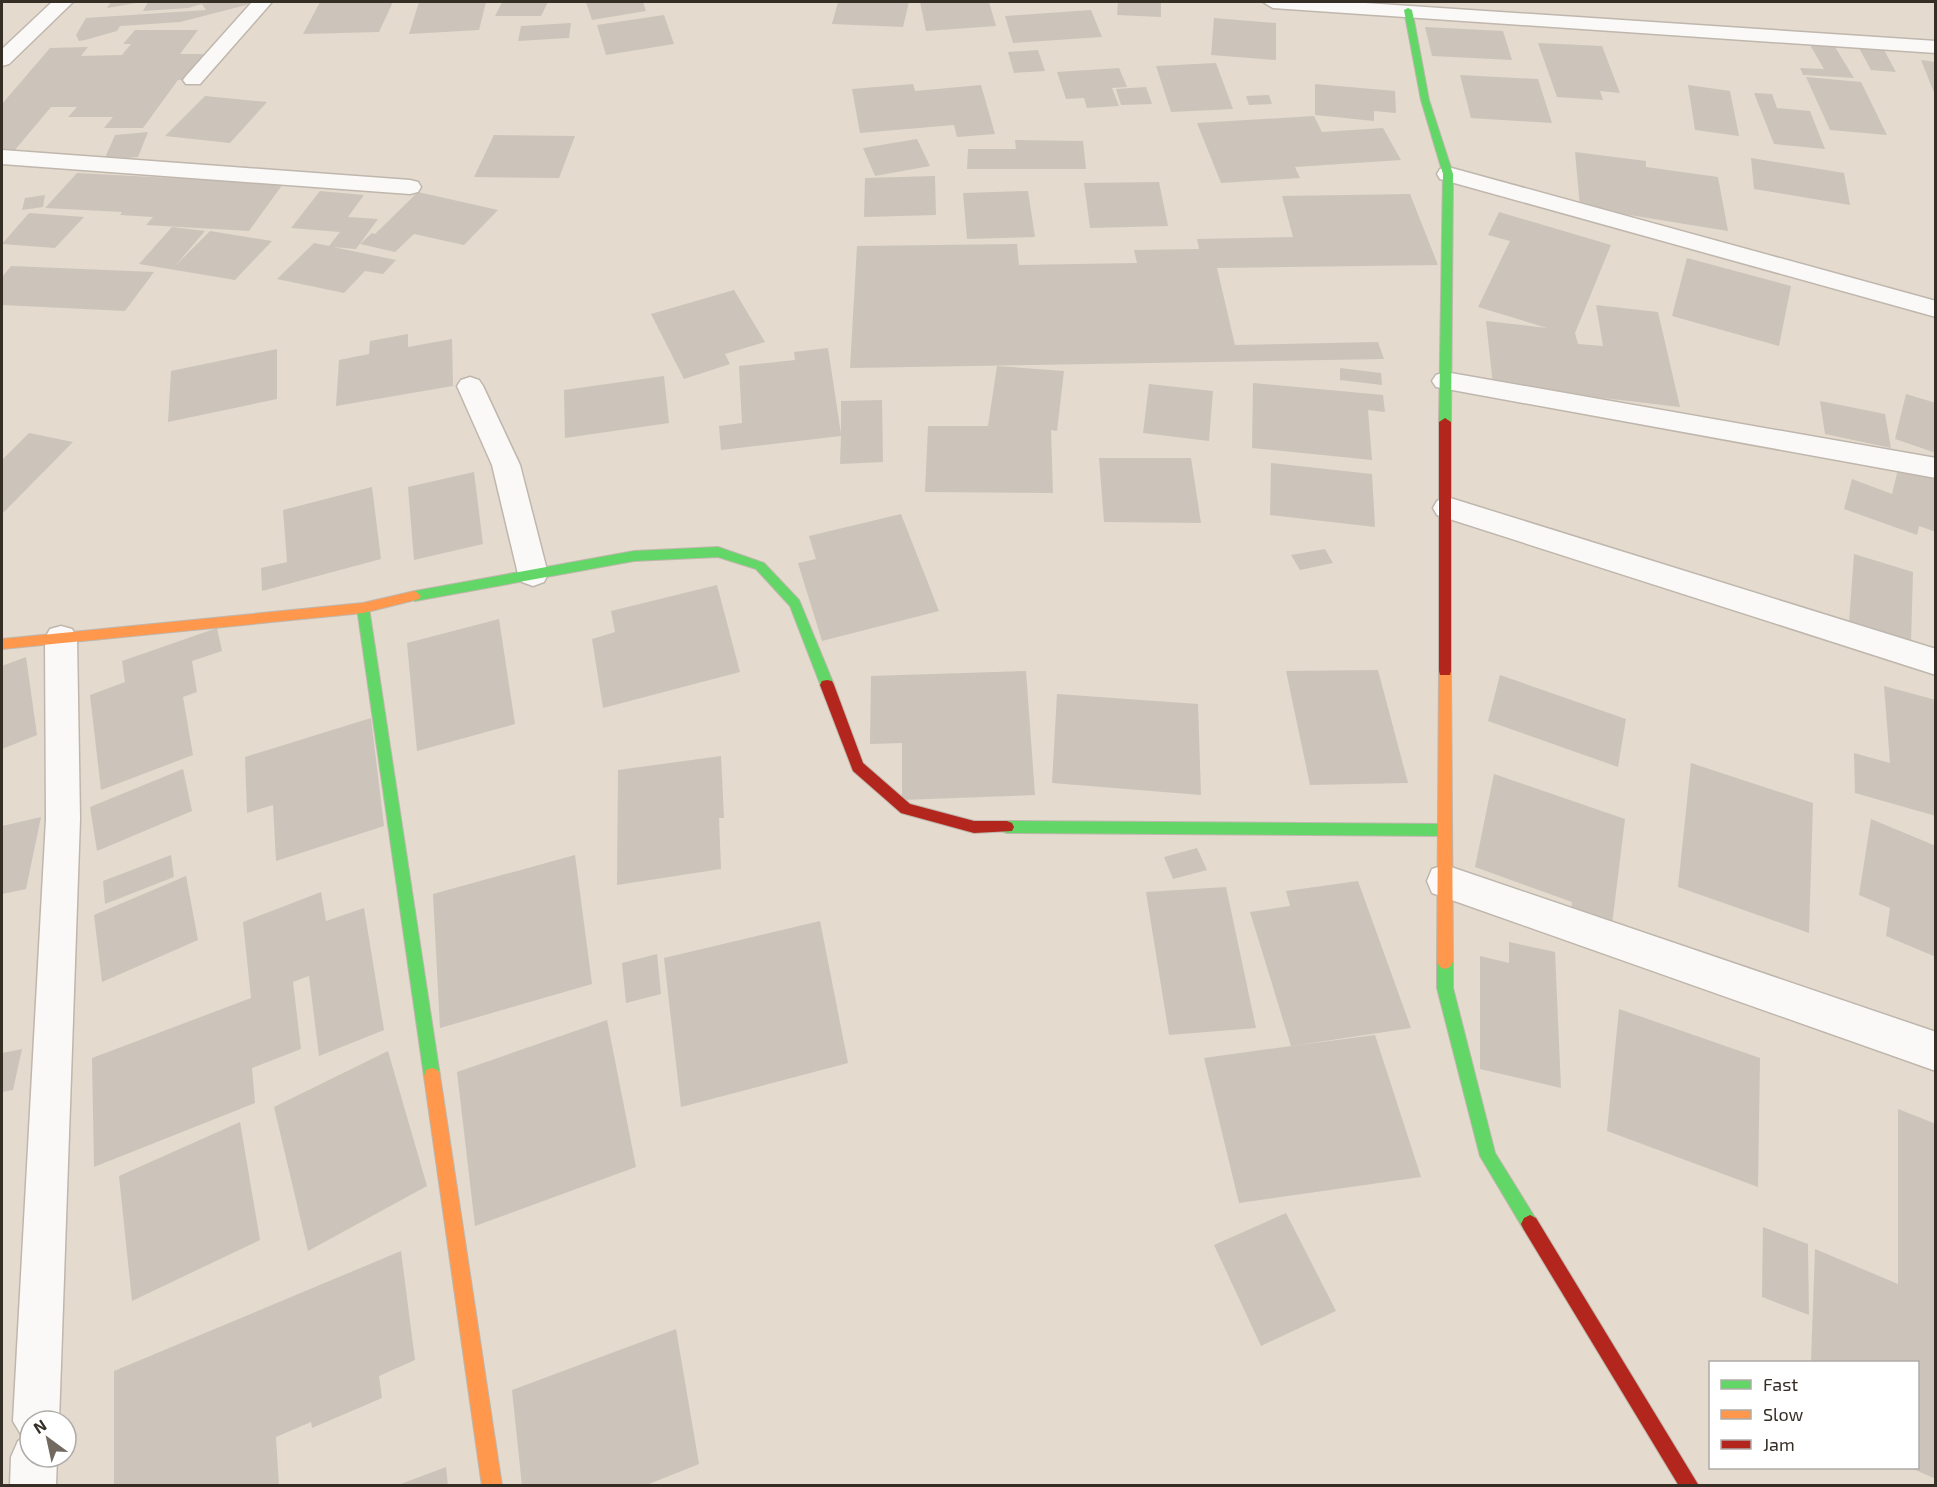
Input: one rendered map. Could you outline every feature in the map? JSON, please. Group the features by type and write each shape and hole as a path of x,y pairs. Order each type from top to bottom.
{"street":[{"path":"2,60 63,2"},
{"path":"193,80 262,2"},
{"path":"1274,2 1935,47"},
{"path":"1408,10 1425,100 1448,174 1445,381 1447,508 1445,988 1488,1156 1690,1485"},
{"path":"2,157 410,187"},
{"path":"1448,174 1935,309"},
{"path":"1445,381 1935,468"},
{"path":"470,386 506,465 533,574"},
{"path":"1447,508 1935,662"},
{"path":"2,644 363,608 431,592 634,556 718,552 760,566 795,603 858,767 906,809 974,827 1445,830"},
{"path":"363,608 492,1485"},
{"path":"37,1409 63,819 61,638"},
{"path":"1445,881 1935,1052"},
{"path":"33,1485 34,1469"}],"building":[{"path":"111,2 142,2 107,8"},
{"path":"148,2 258,2 180,22 120,26 117,31 79,41 76,35 86,18 206,10 202,4 188,8 143,11"},
{"path":"320,2 393,2 379,32 303,34"},
{"path":"419,2 486,2 479,30 409,34"},
{"path":"502,2 548,2 541,16 495,16"},
{"path":"586,2 643,2 646,11 592,20"},
{"path":"838,2 909,2 903,27 832,24"},
{"path":"920,2 989,2 996,26 926,31"},
{"path":"1118,2 1161,3 1161,17 1117,15"},
{"path":"1091,10 1102,37 1013,43 1005,16"},
{"path":"664,15 674,44 606,55 597,25"},
{"path":"1214,18 1276,23 1276,60 1211,55"},
{"path":"571,23 569,38 518,41 521,26"},
{"path":"1425,27 1503,31 1512,60 1432,56"},
{"path":"135,30 198,30 180,54 204,54 184,80 178,80 143,128 104,128 113,117 68,117 77,107 51,107 14,151 2,151 2,104 50,48 88,47 81,56 122,55 131,44 123,44"},
{"path":"1538,43 1602,46 1620,93 1600,91 1603,100 1557,97"},
{"path":"1810,45 1835,47 1854,78 1803,75 1800,68 1824,69"},
{"path":"1859,48 1884,50 1896,72 1871,70"},
{"path":"1038,50 1045,71 1014,73 1008,52"},
{"path":"1921,60 1936,62 1936,95 1935,95"},
{"path":"1216,63 1233,109 1171,112 1156,66"},
{"path":"1119,68 1127,87 1112,88 1119,106 1087,108 1084,98 1066,99 1057,72"},
{"path":"1460,75 1538,79 1552,123 1471,118"},
{"path":"1806,77 1861,82 1887,135 1830,130"},
{"path":"913,84 915,91 981,85 995,134 957,137 954,125 860,133 852,89"},
{"path":"1315,84 1395,91 1396,113 1374,111 1374,121 1315,115"},
{"path":"1688,85 1730,91 1739,136 1695,130"},
{"path":"1146,87 1152,104 1121,105 1116,89"},
{"path":"1754,93 1772,94 1777,108 1810,111 1825,149 1774,144"},
{"path":"1269,95 1272,104 1249,105 1246,96"},
{"path":"205,96 267,102 230,143 165,136"},
{"path":"1314,116 1322,132 1383,128 1401,160 1295,167 1300,178 1221,183 1197,123"},
{"path":"148,132 138,157 104,160 115,135"},
{"path":"494,135 575,136 559,178 474,177"},
{"path":"917,139 930,166 875,176 863,148"},
{"path":"1015,140 1083,141 1086,169 967,169 968,149 1016,149"},
{"path":"1575,152 1646,161 1646,167 1718,177 1728,231 1580,207"},
{"path":"1751,158 1844,173 1850,205 1754,189"},
{"path":"77,173 283,184 249,231 146,225 153,217 120,215 122,212 45,208"},
{"path":"935,176 936,215 864,217 865,178"},
{"path":"1159,182 1168,226 1090,228 1084,183"},
{"path":"320,191 364,195 348,217 378,219 356,249 333,247 396,260 383,274 365,271 344,293 277,279 314,243 329,246 340,232 291,228"},
{"path":"1028,191 1035,237 967,239 963,193"},
{"path":"418,192 498,210 464,245 414,234 395,252 360,244 372,233 375,234"},
{"path":"1410,194 1438,265 1217,268 1235,345 1378,342 1384,359 850,368 857,246 1017,244 1019,265 1137,263 1134,250 1199,249 1197,239 1293,237 1282,196"},
{"path":"45,195 43,207 22,210 25,198"},
{"path":"1499,212 1611,245 1575,333 1578,344 1603,346 1596,305 1658,312 1680,407 1493,385 1486,321 1547,328 1478,307 1510,241 1488,235"},
{"path":"29,213 84,217 55,248 2,244"},
{"path":"172,227 205,231 175,266 210,231 272,241 235,280 139,264"},
{"path":"1687,258 1791,286 1779,346 1672,316"},
{"path":"11,266 154,272 125,311 2,305 2,277"},
{"path":"734,290 765,342 725,354 730,364 684,379 651,314"},
{"path":"408,334 408,347 452,339 453,386 336,406 339,360 369,354 370,341"},
{"path":"828,348 841,434 841,401 882,400 883,462 840,464 841,436 721,450 719,426 742,423 739,366 795,360 794,352"},
{"path":"277,349 277,399 168,422 171,371"},
{"path":"997,366 1064,371 1057,431 1051,430 1053,493 925,492 928,426 988,426"},
{"path":"1340,368 1381,373 1382,385 1340,380"},
{"path":"664,376 669,423 565,438 564,390"},
{"path":"1253,383 1383,395 1385,412 1368,410 1372,460 1252,448"},
{"path":"1149,384 1213,391 1209,441 1143,433"},
{"path":"1906,394 1936,403 1936,453 1895,439"},
{"path":"1820,401 1885,414 1891,448 1825,434"},
{"path":"29,433 73,442 2,514 2,460"},
{"path":"1099,458 1191,458 1201,523 1104,522"},
{"path":"1271,463 1372,474 1375,527 1270,515"},
{"path":"1899,465 1936,478 1936,532 1919,526 1917,535 1844,509 1852,479 1892,494"},
{"path":"474,472 483,544 414,560 408,487"},
{"path":"372,487 381,559 262,591 261,568 287,562 283,510"},
{"path":"901,514 939,611 822,641 798,563 816,559 809,536"},
{"path":"1325,549 1333,563 1300,570 1291,555"},
{"path":"1854,554 1913,572 1911,643 1849,623"},
{"path":"717,585 740,672 603,708 592,639 615,632 611,611"},
{"path":"499,619 515,724 417,751 407,643"},
{"path":"217,628 222,651 192,661 197,692 183,697 193,755 101,790 90,695 125,682 122,661"},
{"path":"26,657 37,735 2,749 2,666"},
{"path":"1378,670 1408,783 1310,785 1286,671"},
{"path":"1026,671 1035,795 902,800 902,743 870,744 871,676"},
{"path":"1500,675 1626,719 1618,767 1488,721"},
{"path":"1884,686 1936,700 1936,816 1855,793 1854,753 1890,763"},
{"path":"1057,694 1198,704 1201,795 1052,783"},
{"path":"371,718 384,826 276,861 273,805 247,813 245,757"},
{"path":"721,756 724,818 719,818 721,869 617,885 618,770"},
{"path":"1691,763 1813,803 1809,933 1678,887"},
{"path":"183,769 192,811 97,851 90,807"},
{"path":"1494,774 1625,819 1611,933 1570,919 1572,902 1475,867"},
{"path":"41,817 26,889 2,894 2,826"},
{"path":"1871,819 1936,846 1936,957 1886,936 1890,908 1859,895"},
{"path":"1197,848 1207,870 1173,879 1164,857"},
{"path":"171,855 174,877 105,904 103,881"},
{"path":"575,855 592,984 440,1028 433,894"},
{"path":"186,876 198,940 102,982 94,915"},
{"path":"1358,881 1411,1028 1292,1046 1375,1035 1421,1177 1239,1203 1204,1058 1291,1046 1250,912 1290,906 1286,891"},
{"path":"1226,887 1256,1028 1169,1035 1146,892"},
{"path":"321,892 326,921 364,908 384,1030 319,1056 309,976 293,982 301,1049 252,1068 255,1103 94,1167 92,1058 251,998 243,922"},
{"path":"820,921 848,1063 681,1107 664,958"},
{"path":"1509,942 1555,952 1561,1088 1480,1069 1480,956 1509,963"},
{"path":"657,954 661,994 626,1003 622,963"},
{"path":"1619,1009 1760,1058 1758,1187 1607,1131"},
{"path":"607,1020 636,1167 475,1226 457,1072"},
{"path":"22,1049 13,1090 2,1092 2,1053"},
{"path":"388,1051 427,1186 308,1251 274,1107"},
{"path":"1898,1109 1936,1124 1936,1479 1913,1469 1919,1469 1919,1361 1811,1361 1815,1249 1898,1284"},
{"path":"240,1122 260,1240 132,1301 119,1176"},
{"path":"1286,1213 1336,1311 1261,1346 1214,1245"},
{"path":"1763,1227 1808,1244 1809,1315 1762,1297"},
{"path":"401,1251 415,1360 379,1376 382,1398 312,1428 311,1422 276,1437 279,1486 114,1486 114,1371"},
{"path":"676,1329 699,1464 644,1486 522,1486 512,1390"},
{"path":"446,1467 448,1486 398,1486 398,1485"}],"traffic: fast":[{"path":"1408,10 1425,100 1448,174 1445,422"},
{"path":"415,596 634,556 718,552 760,566 795,603 827,685"},
{"path":"363,608 432,1076"},
{"path":"1007,827 1445,830"},
{"path":"1445,962 1445,988 1488,1156 1530,1224"}],"traffic: slow":[{"path":"2,644 363,608 415,596"},
{"path":"1445,671 1445,962"},
{"path":"432,1076 492,1486"}],"traffic: jam":[{"path":"1445,422 1445,671"},
{"path":"827,685 858,767 906,809 974,827 1007,827"},
{"path":"1530,1224 1690,1486"}]}
